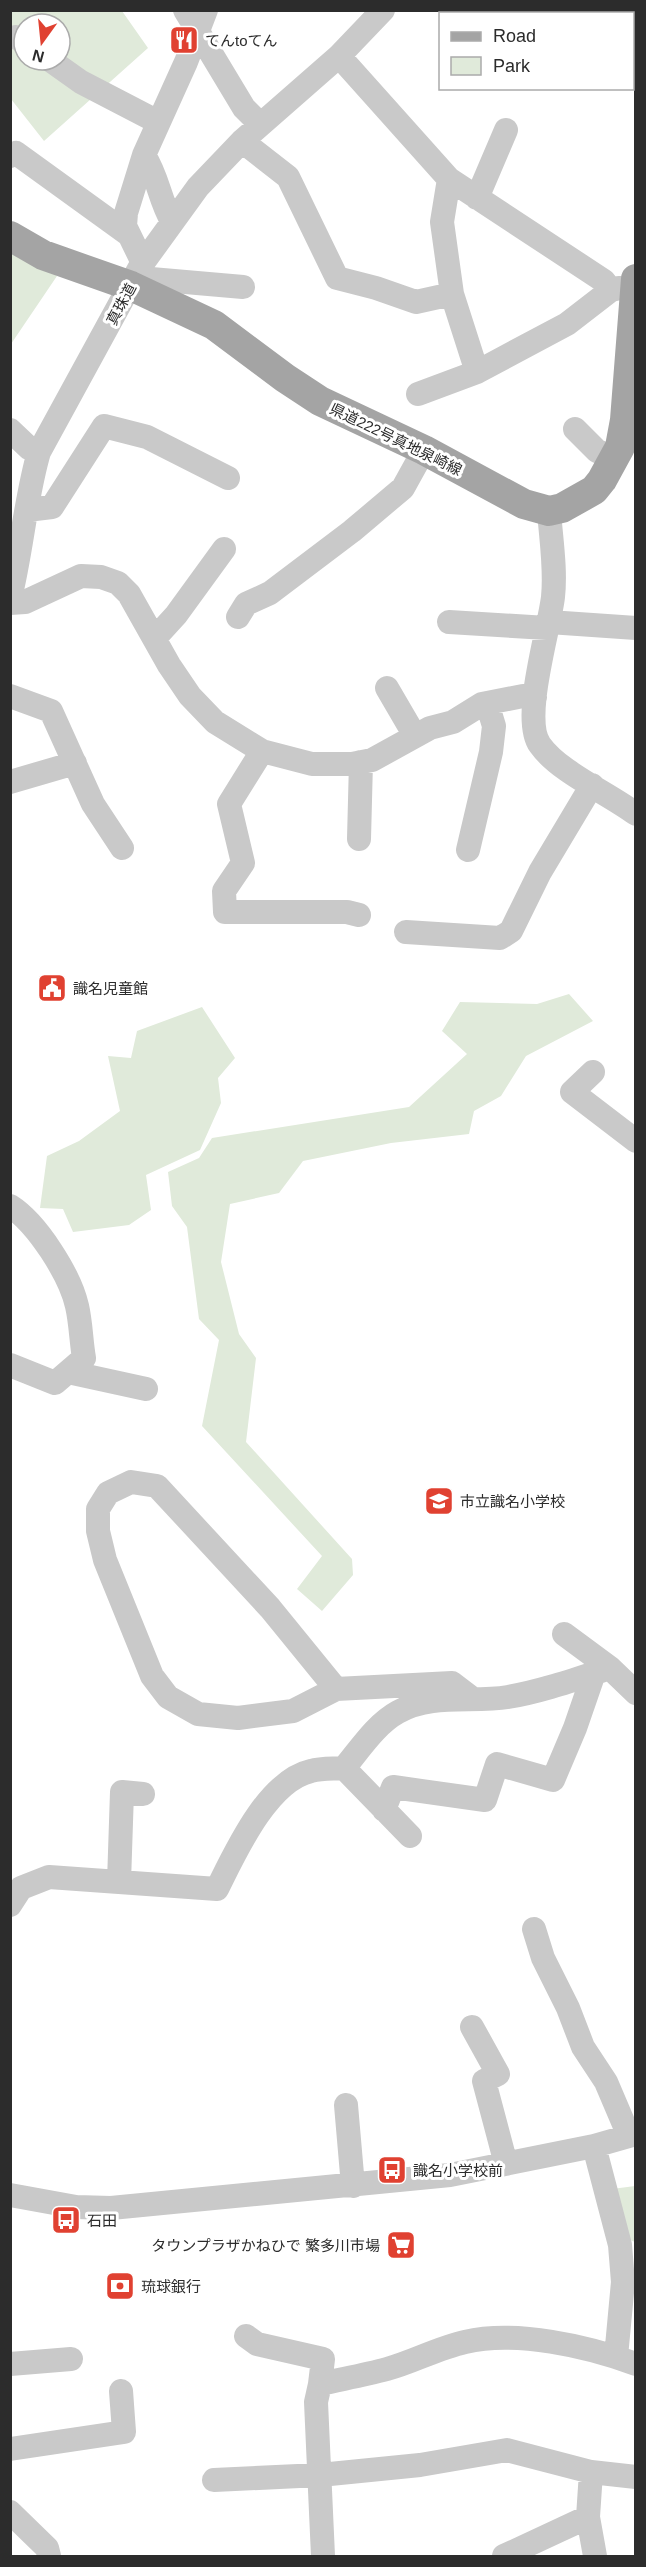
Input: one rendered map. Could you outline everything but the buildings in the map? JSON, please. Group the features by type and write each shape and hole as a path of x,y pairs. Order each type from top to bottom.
{"main road":[{"name":"県道222号真地泉崎線","path":"10,236 43,255 137,275 214,325 320,401 424,450 524,504 549,511"},
{"path":"549,511 562,508 594,490 615,458 631,417 627,287"}],"street":[{"name":"真珠道","path":"10,598 21,556 27,510 39,452 137,275 172,221 198,188 242,141 339,56 383,10"},
{"path":"196,17 186,62 144,155 126,213 127,230 137,275 151,279 243,288"},
{"path":"196,17 244,108 260,124"},
{"path":"339,56 449,179 604,281 627,287"},
{"path":"67,72 81,82 158,122"},
{"path":"477,198 506,130"},
{"path":"242,141 288,177 337,278 416,302 452,294"},
{"path":"10,156 16,153 127,230"},
{"path":"144,155 155,173 166,212 172,221"},
{"path":"449,179 442,222 452,294 477,372"},
{"path":"418,394 477,372 567,324 627,287"},
{"path":"27,510 52,507 104,426 147,437 228,478"},
{"path":"575,429 597,451 615,458"},
{"path":"10,430 29,448 39,452"},
{"path":"238,617 246,604 270,593 352,531 403,488 424,450"},
{"path":"549,511 553,596 535,698 532,723 535,737 556,761 636,814"},
{"path":"155,638 176,615 224,549"},
{"path":"10,603 25,603 81,576 100,577 118,583 129,594 169,665 190,696 215,722 262,751 312,764 372,760 430,728 453,722 487,703 523,696 535,698"},
{"path":"449,622 636,628"},
{"path":"387,688 415,736"},
{"path":"10,696 51,711 93,804 122,848"},
{"path":"468,850 491,752 494,726 487,703"},
{"path":"262,751 229,804 243,863 224,891 225,912 347,912 359,915"},
{"path":"359,839 361,762"},
{"path":"10,782 75,763"},
{"path":"406,932 500,938 512,931 540,872 592,785"},
{"path":"593,1072 572,1092 636,1141"},
{"path":"10,1206 23,1214 63,1270 77,1305 84,1358 55,1383 10,1365"},
{"path":"68,1372 146,1389"},
{"path":"336,1689 270,1608 157,1486 131,1482 108,1493 98,1509 98,1531 105,1560 152,1676 168,1697 198,1714 238,1718 293,1711 336,1689 452,1683 473,1699"},
{"path":"564,1634 602,1671 636,1693"},
{"path":"10,1905 21,1888 49,1877 217,1889 251,1823 283,1786 310,1771 344,1768 375,1731 399,1711 433,1700 506,1698 557,1686 602,1671"},
{"path":"384,1810 393,1787 485,1800 497,1764 553,1780 602,1671"},
{"path":"344,1768 410,1836"},
{"path":"119,1882 122,1792 143,1794"},
{"path":"10,2196 66,2206 111,2208 353,2186 450,2175 594,2146 632,2135 606,2082 584,2047 543,1958 534,1929"},
{"path":"472,2027 498,2074 484,2081 506,2164"},
{"path":"346,2105 353,2186"},
{"path":"320,2384 387,2369 465,2342 499,2338 533,2339 626,2361 620,2245 594,2146"},
{"path":"246,2336 257,2344 323,2359 316,2402 323,2556"},
{"path":"10,2364 71,2359"},
{"path":"10,2449 124,2432 121,2391"},
{"path":"214,2480 320,2475 420,2465 507,2450 591,2472 636,2477"},
{"path":"591,2472 588,2517 595,2556"},
{"path":"10,2512 47,2548 49,2556"},
{"path":"504,2556 588,2517"}],"green space":[{"path":"11,11 122,11 148,48 44,141 11,99"},
{"path":"11,250 57,276 11,344"},
{"path":"569,994 593,1021 526,1056 501,1096 474,1111 469,1134 391,1143 303,1161 279,1193 230,1204 221,1262 239,1334 256,1358 246,1442 352,1559 353,1575 322,1611 297,1589 322,1556 202,1426 219,1340 199,1319 187,1227 172,1206 168,1172 199,1158 212,1138 409,1107 467,1054 442,1031 460,1002 537,1004"},
{"path":"202,1007 235,1058 218,1078 221,1103 200,1150 146,1175 151,1210 129,1225 73,1232 63,1209 40,1208 47,1156 79,1141 120,1111 108,1056 131,1058 137,1031"},
{"path":"635,2186 635,2242 630,2240 612,2189"}],"place":[{"name":"てんtoてん","path":"184,40"},
{"name":"識名児童館","path":"52,988"},
{"name":"市立識名小学校","path":"439,1501"},
{"name":"識名小学校前","path":"392,2170"},
{"name":"石田","path":"66,2220"},
{"name":"タウンプラザかねひで 繁多川市場","path":"401,2245"},
{"name":"琉球銀行","path":"120,2286"}]}
